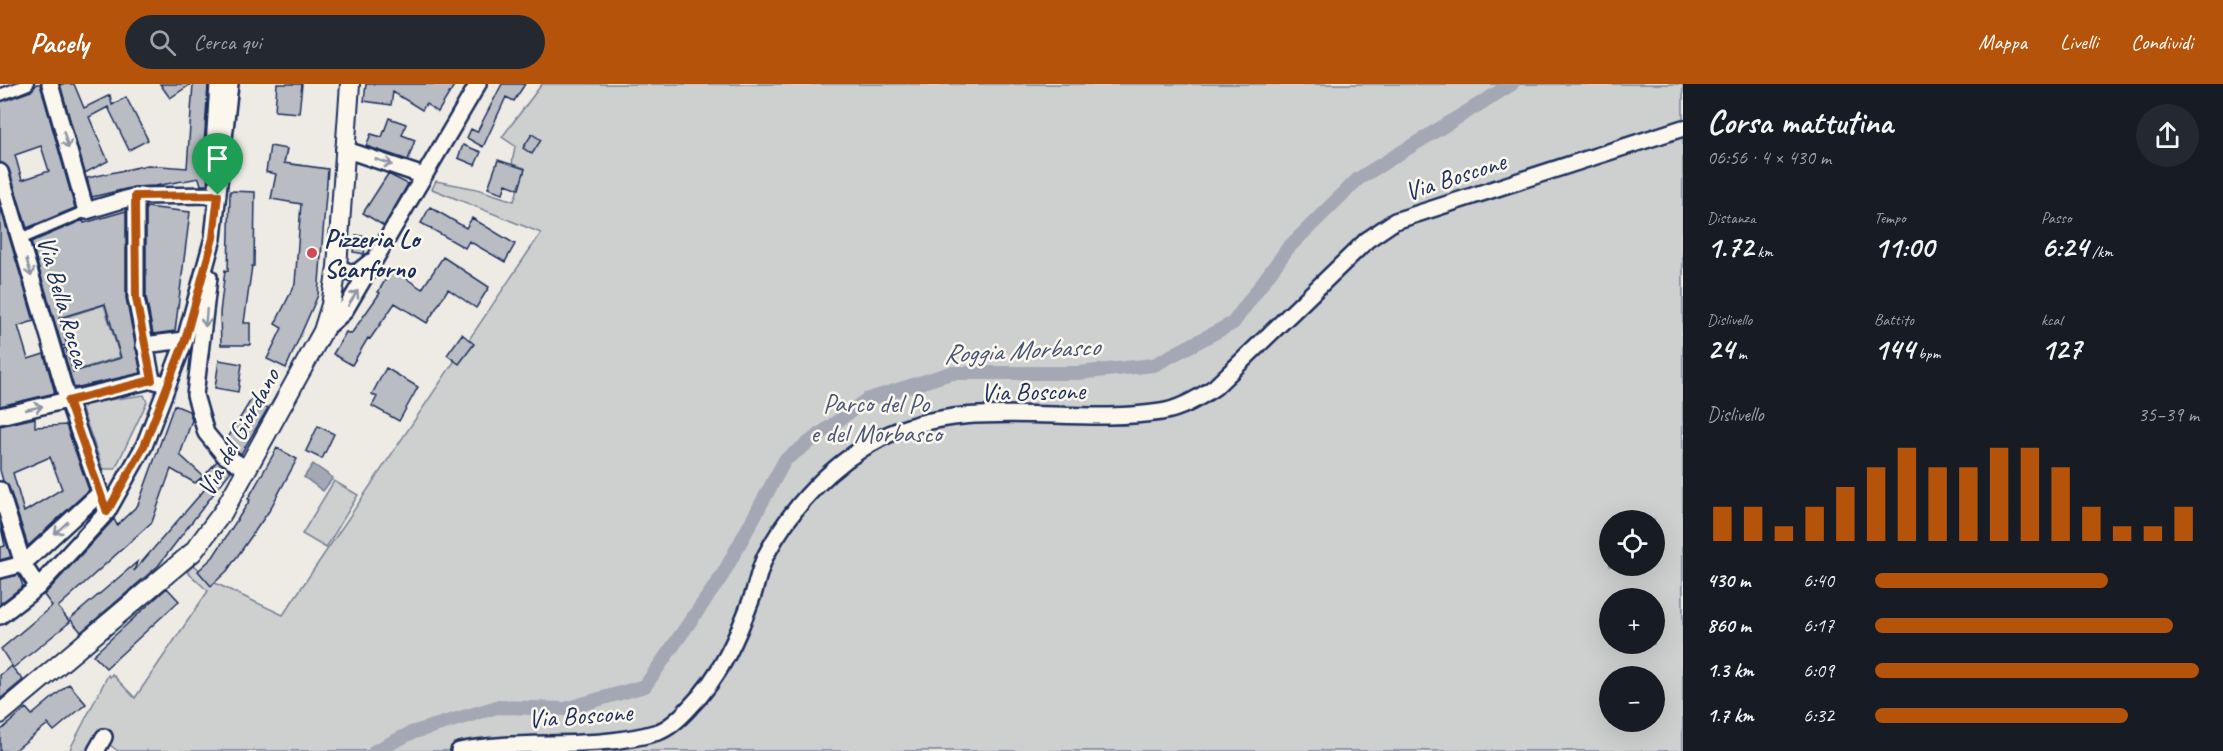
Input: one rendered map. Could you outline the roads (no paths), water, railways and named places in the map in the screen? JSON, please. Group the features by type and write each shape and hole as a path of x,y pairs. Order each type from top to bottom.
{"street":[{"path":"0,95 28,84"},
{"path":"50,84 86,212"},
{"path":"218,84 213,159 218,195"},
{"path":"230,84 205,327 195,395 206,433 224,455 247,470"},
{"name":"Via del Giordano","path":"0,714 193,552 223,512 247,470 323,331 331,304 337,267 350,84"},
{"path":"323,331 344,312 478,84"},
{"name":"Via Boscone","path":"459,751 510,745 612,741 659,732 677,720 704,693 723,665 738,634 765,557 787,520 816,487 848,457 882,438 914,424 966,416 1162,412 1193,401 1215,387 1367,240 1395,221 1683,128"},
{"path":"344,149 424,176"},
{"name":"Via Bella Rocca","path":"0,172 68,401 107,512"},
{"path":"20,239 86,212 135,196 218,195"},
{"path":"135,196 136,298 144,345 159,382"},
{"path":"0,616 38,587 107,512 124,482 144,446 159,382 185,340 213,238"},
{"path":"337,267 355,274 374,258"},
{"path":"144,345 185,340"},
{"path":"0,416 159,382"},
{"path":"92,469 102,476 124,482"},
{"path":"0,490 23,564 38,587"},
{"path":"0,570 23,564 100,493"},
{"path":"96,751 104,737"}],"waterway":[{"name":"Roggia Morbasco","path":"375,751 411,733 497,707 565,709 645,686 722,576 785,460 866,400 951,373 1078,373 1154,365 1233,323 1288,248 1358,179 1512,84"}],"place":[{"name":"Pizzeria Lo Scarforno","path":"312,253"}],"park label":[{"name":"Parco del Po e del Morbasco","path":"876,418"}]}
